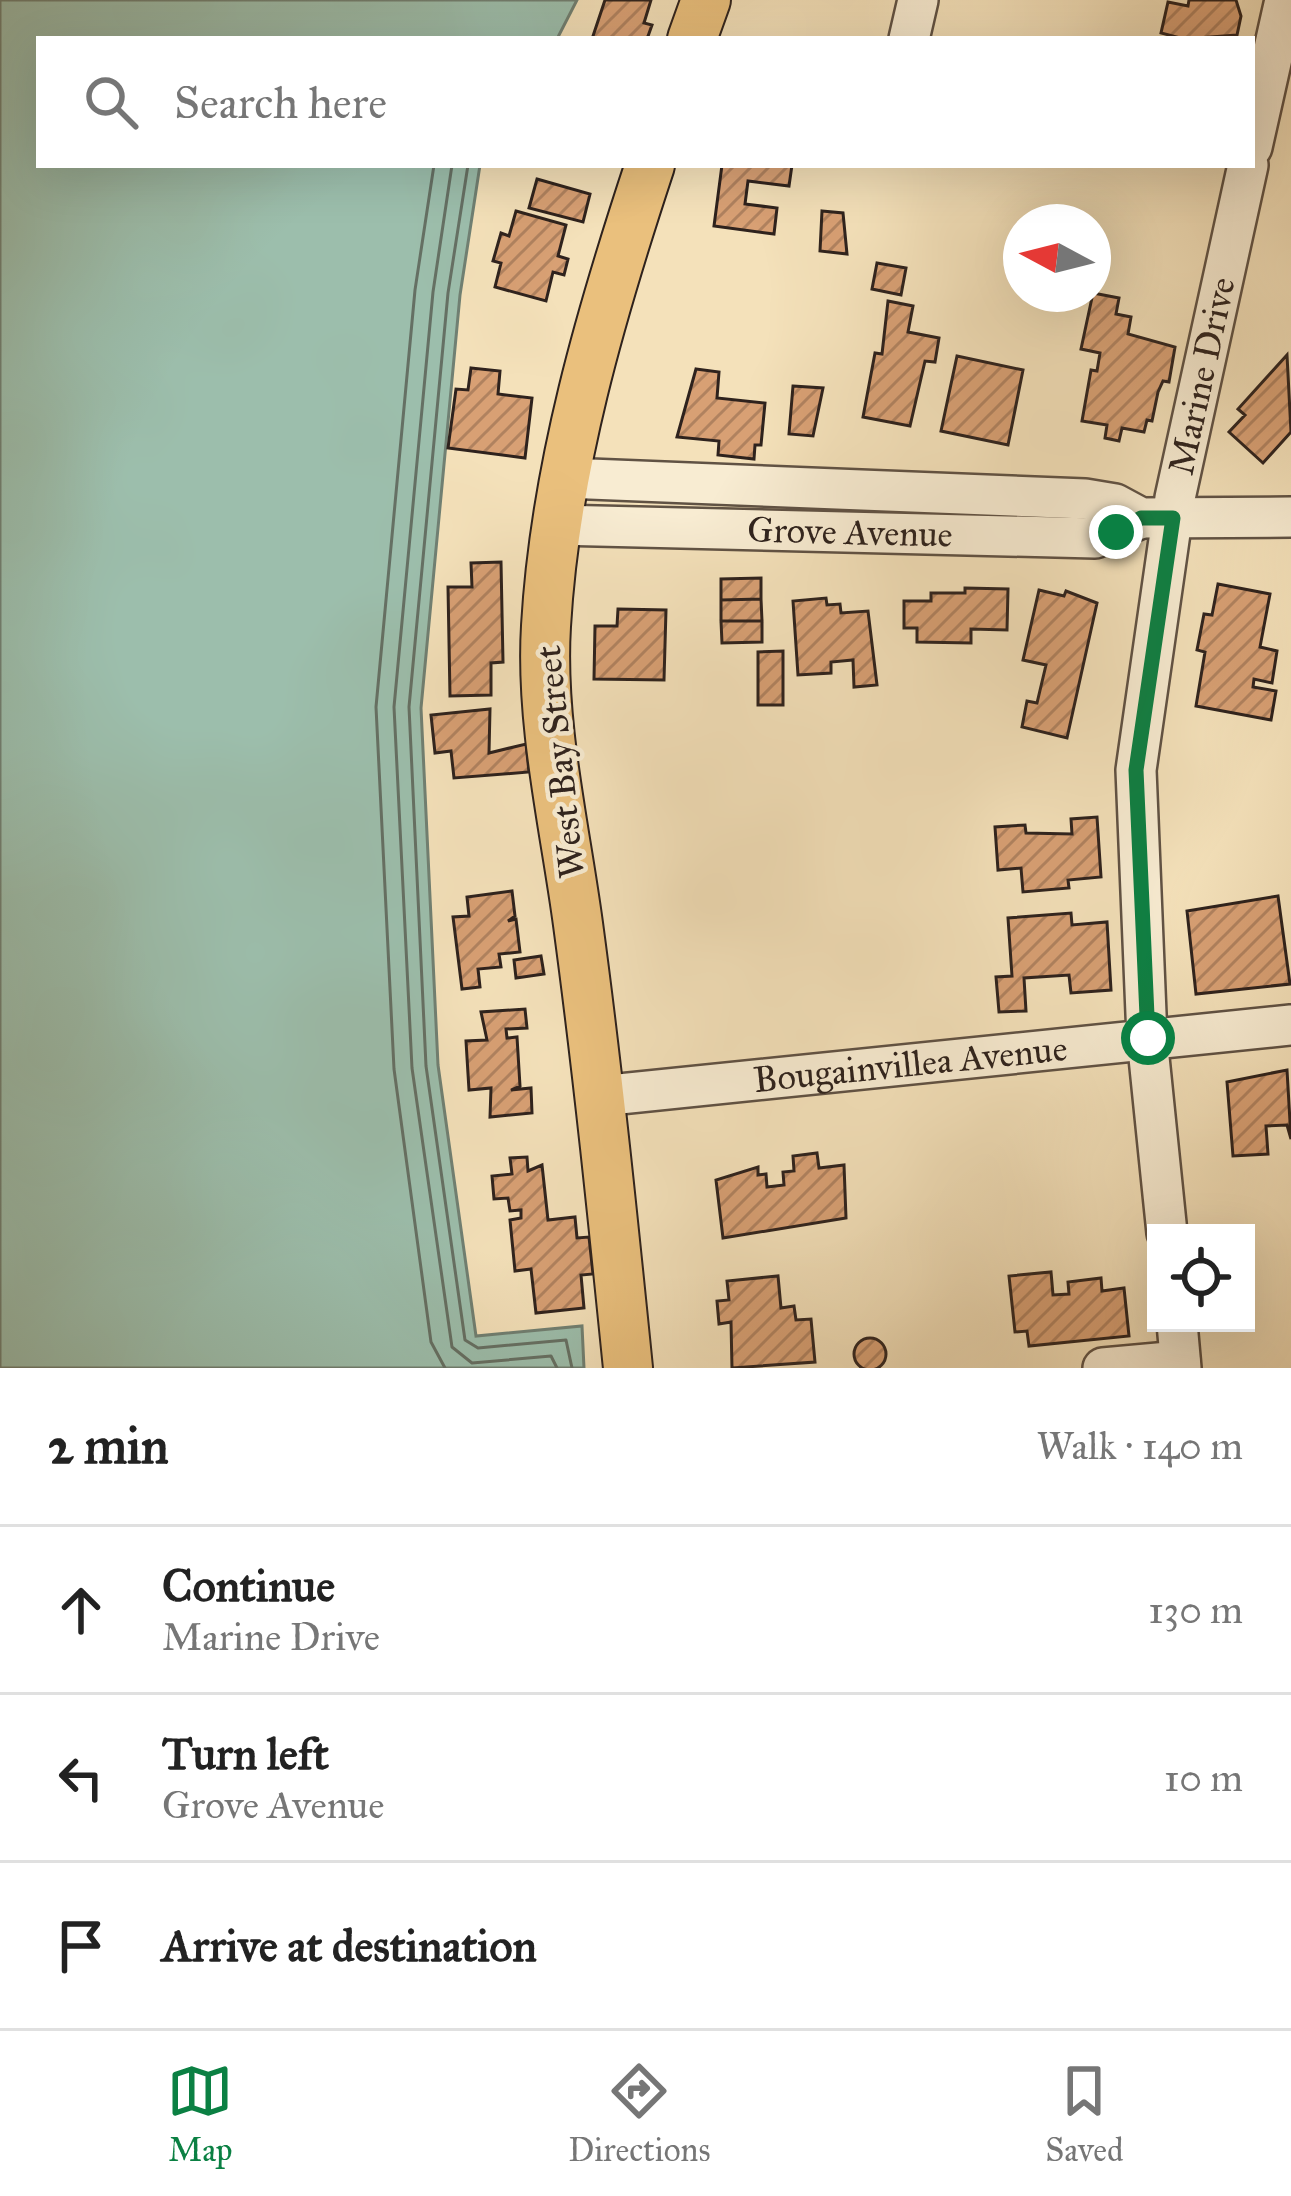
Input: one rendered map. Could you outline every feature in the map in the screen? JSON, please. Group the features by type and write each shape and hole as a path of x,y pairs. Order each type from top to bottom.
{"main road":[{"path":"693,36 706,0"},
{"name":"West Bay Street","path":"628,1368 601,1096 549,710 545,630 565,478 616,268 649,168"}],"street":[{"path":"910,36 918,0"},
{"path":"1255,134 1285,0"},
{"name":"Marine Drive","path":"1166,1224 1148,1038 1136,770 1157,518 1247,168"},
{"name":"Grove Avenue","path":"565,478 1084,499 1157,518"},
{"name":"Grove Avenue","path":"556,525 1095,538 1157,518 1291,517"},
{"name":"Bougainvillea Avenue","path":"601,1096 1291,1025"},
{"path":"1102,1368 1179,1351"}],"water":[{"path":"0,0 577,0 559,36 36,36 36,168 480,168 460,295 421,708 438,1065 476,1336 582,1326 584,1368 0,1368"}],"building":[{"path":"605,0 651,0 644,23 652,25 648,36 593,36"},
{"path":"1189,0 1236,0 1241,16 1237,35 1161,33 1168,2 1188,6"},
{"path":"722,168 792,168 789,186 748,181 745,204 777,208 774,234 714,226"},
{"path":"537,179 590,194 583,222 529,208"},
{"path":"516,211 566,225 558,256 568,259 564,275 553,272 546,301 495,287 501,263 493,261 501,233 509,236"},
{"path":"822,211 843,213 847,254 820,251"},
{"path":"877,263 906,268 901,295 872,289"},
{"path":"1111,296 1119,298 1116,314 1131,317 1128,334 1175,347 1169,382 1163,381 1152,421 1147,420 1144,432 1122,428 1119,441 1105,438 1107,425 1082,421 1091,370 1097,371 1100,353 1081,349 1089,312 1111,312"},
{"path":"888,301 913,306 908,332 939,338 935,362 925,361 910,426 863,417 875,353 882,354"},
{"path":"1287,355 1291,432 1263,463 1229,432 1245,415 1238,409"},
{"path":"957,356 1023,370 1008,445 941,431"},
{"path":"471,368 500,371 498,394 532,398 525,458 448,448 456,389 468,390"},
{"path":"696,369 719,372 717,398 765,403 761,445 755,445 754,459 718,455 719,441 677,437"},
{"path":"793,386 823,388 813,436 789,434"},
{"path":"501,562 503,662 491,663 491,695 450,696 448,587 472,587 471,563"},
{"path":"761,578 761,599 721,600 721,579"},
{"path":"1218,584 1270,594 1260,647 1277,651 1272,683 1254,679 1253,687 1276,691 1271,720 1196,706 1205,652 1197,650 1204,614 1212,615"},
{"path":"965,588 1008,589 1007,630 971,629 971,643 917,642 917,628 904,628 904,601 931,601 931,593 965,593"},
{"path":"1039,590 1064,596 1066,591 1097,603 1067,738 1022,727 1027,701 1037,703 1046,665 1023,660"},
{"path":"826,598 827,605 840,604 841,613 868,611 877,685 854,687 853,660 831,662 831,673 798,675 793,601"},
{"path":"761,599 762,621 721,621 721,600"},
{"path":"618,609 666,610 664,680 594,679 595,626 617,626"},
{"path":"721,621 762,621 762,642 722,643"},
{"path":"783,651 783,705 758,705 758,652"},
{"path":"490,709 489,753 526,744 529,772 454,778 451,751 435,753 431,715"},
{"path":"1097,817 1101,877 1068,880 1069,888 1023,892 1021,868 998,870 995,827 1025,825 1026,833 1072,834 1071,819"},
{"path":"512,891 515,916 508,921 516,919 520,952 499,954 501,967 478,969 480,987 462,989 453,917 469,916 467,897"},
{"path":"1278,896 1290,984 1196,994 1187,911"},
{"path":"1071,913 1072,925 1107,922 1111,990 1071,993 1069,975 1024,978 1026,1011 999,1012 996,977 1012,976 1008,918"},
{"path":"541,956 544,974 516,978 514,960"},
{"path":"525,1009 527,1028 506,1029 507,1038 517,1037 520,1086 511,1090 531,1088 532,1113 490,1117 491,1088 469,1090 466,1041 487,1040 481,1012"},
{"path":"1287,1070 1291,1139 1287,1125 1266,1126 1268,1154 1233,1156 1227,1082"},
{"path":"817,1153 819,1168 844,1165 846,1218 723,1238 716,1180 758,1167 758,1175 766,1174 767,1187 784,1185 783,1172 794,1171 793,1156"},
{"path":"527,1157 528,1171 542,1165 548,1220 575,1217 577,1238 589,1237 593,1274 581,1275 584,1308 536,1313 531,1269 515,1271 510,1220 521,1218 521,1210 510,1211 508,1198 494,1199 492,1176 512,1174 510,1158"},
{"path":"1051,1272 1053,1295 1069,1294 1068,1282 1101,1278 1102,1291 1124,1288 1129,1336 1029,1346 1027,1331 1015,1332 1009,1276"},
{"path":"778,1276 781,1308 794,1306 796,1320 811,1319 815,1362 732,1368 731,1322 719,1324 717,1301 729,1300 727,1281"},
{"path":"870,1338 884,1348 884,1360 876,1368 859,1365 854,1354 859,1343"}],"route":[{"path":"1116,532 1141,518 1173,518 1136,770 1148,1038"}]}
